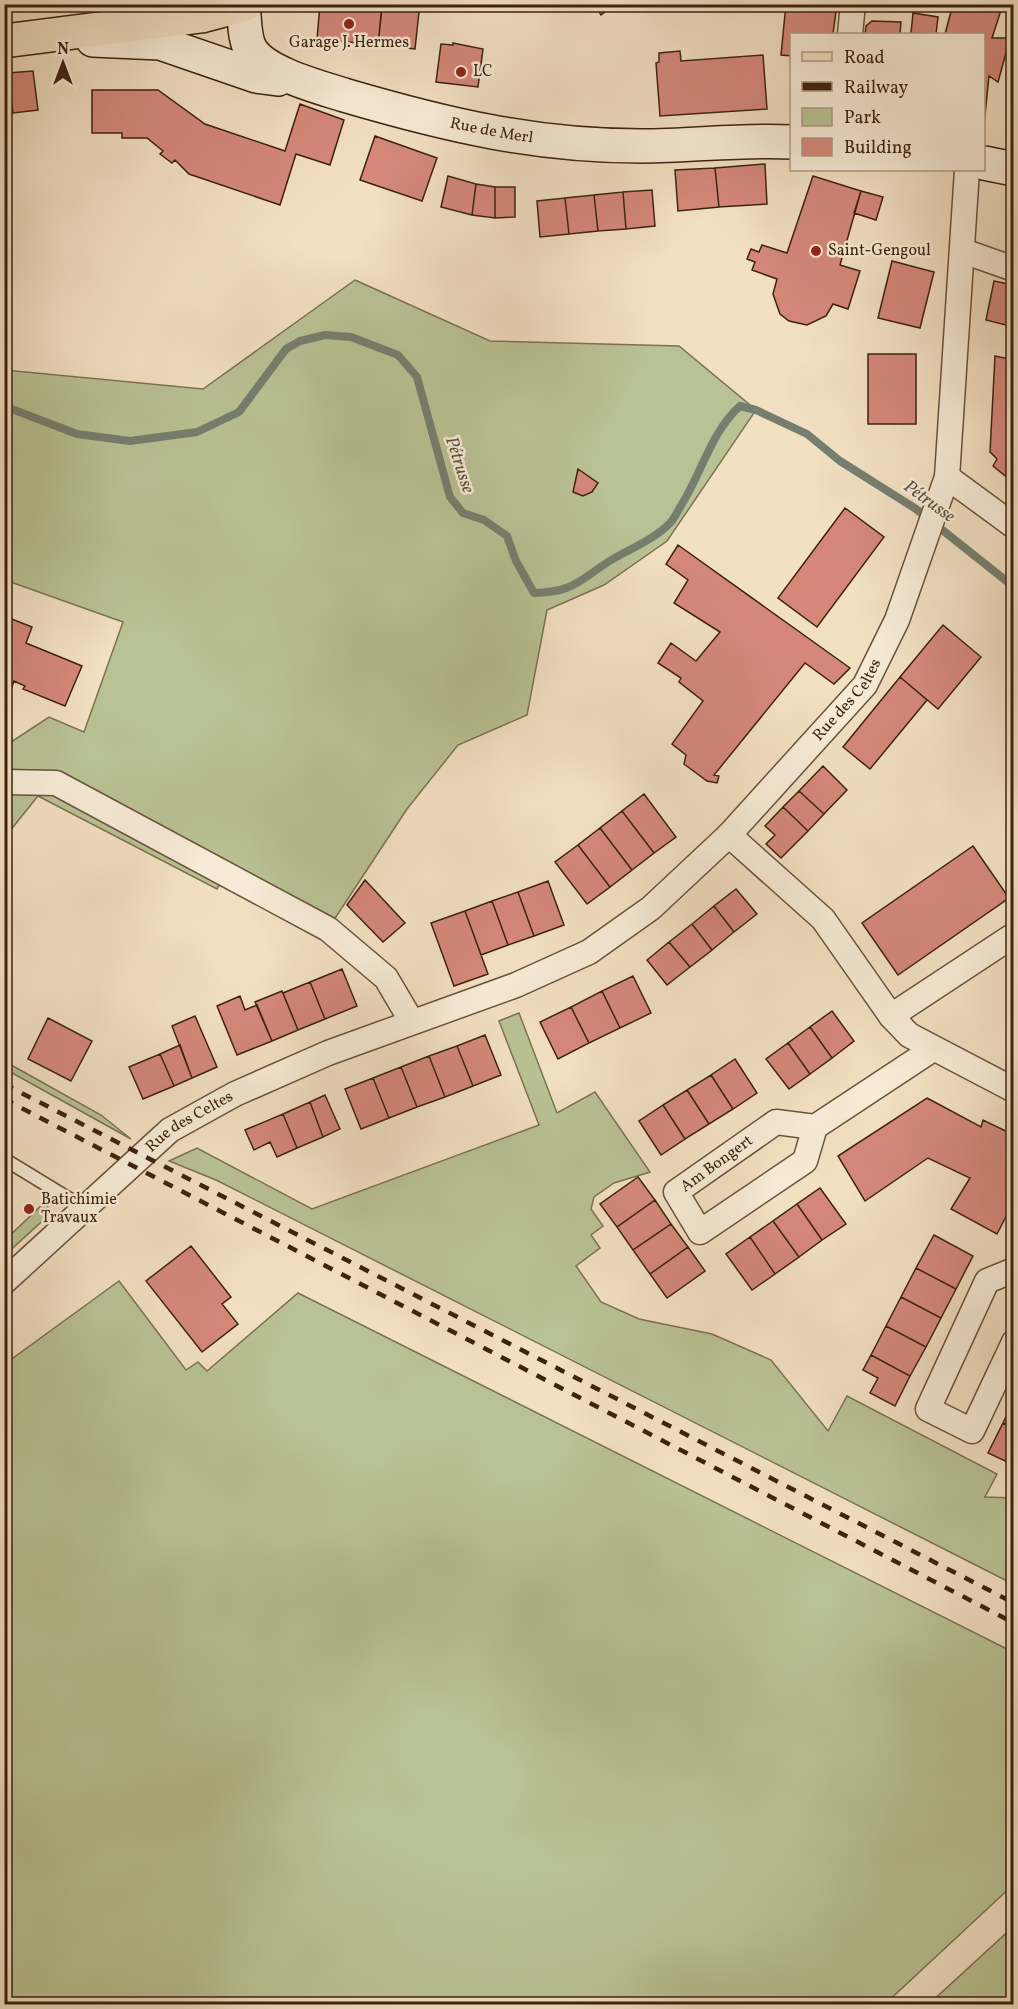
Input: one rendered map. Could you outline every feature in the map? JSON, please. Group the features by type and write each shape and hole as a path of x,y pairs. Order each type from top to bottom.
{"main road":[{"path":"4,41 201,16 245,5"},
{"name":"Rue de Merl","path":"245,5 251,50 261,62 310,85 430,120 496,135 564,143 643,146 790,142"},
{"path":"4,41 117,39 160,43 256,76 310,85"},
{"path":"985,163 1014,169"}],"street":[{"path":"850,33 854,4"},
{"name":"Rue des Celtes","path":"4,1282 170,1130 235,1094 307,1062 516,985 589,951 651,908 729,835 865,685 897,620 947,477 967,171"},
{"path":"963,251 1014,269"},
{"path":"947,477 1014,526"},
{"path":"4,782 56,783 328,929 386,978 412,1022"},
{"path":"729,835 823,919 891,1016 909,1035 1014,1090"},
{"path":"891,1016 1014,935"},
{"path":"815,1127 933,1049"},
{"name":"Am Bongert","path":"776,1122 815,1127 805,1161 700,1232 676,1191 776,1122"},
{"path":"1014,1270 987,1281 928,1409 972,1431 1014,1342"}],"lane":[{"path":"4,1159 86,1209"}],"green space":[{"path":"355,280 490,341 679,346 756,410 667,541 604,585 547,610 527,715 458,745 407,809 328,929 224,876 217,889 38,796 5,837 5,746 49,717 84,732 123,622 5,580 5,370 203,389"},
{"path":"519,1013 557,1113 595,1092 650,1172 614,1183 594,1197 591,1209 603,1226 591,1235 600,1248 576,1266 601,1302 639,1319 712,1334 771,1360 828,1431 847,1396 997,1474 985,1497 1013,1498 1013,1584 216,1180 169,1161 197,1148 312,1209 539,1125 499,1021"},
{"path":"4,1061 101,1115 131,1139 5,1069"},
{"path":"45,1202 51,1213 5,1255 5,1240"},
{"path":"119,1281 186,1370 198,1362 207,1371 298,1293 1013,1652 1013,1885 885,2004 5,2004 5,1364"},
{"path":"1013,1927 1013,2004 929,2004"}],"building":[{"name":"Garage J. Hermes","path":"320,4 382,4 378,45 317,39"},
{"path":"434,4 477,4 477,9 434,6"},
{"path":"594,4 615,4 601,15"},
{"path":"786,4 837,4 833,33 790,33 790,56 781,55"},
{"path":"953,4 1003,4 992,38 1010,38 998,82 989,76 985,115 985,33 945,33"},
{"path":"382,8 419,12 415,49 378,45"},
{"path":"913,13 938,17 936,33 911,33"},
{"path":"872,21 901,22 900,33 865,33 866,26"},
{"path":"453,43 483,49 478,87 436,82 441,44 453,45"},
{"path":"680,51 681,61 763,55 767,109 660,116 656,63 659,62 659,53"},
{"path":"33,71 38,110 13,113 8,73"},
{"path":"8,73 13,113 4,114 4,74"},
{"path":"92,90 158,90 205,124 285,151 300,104 344,120 330,165 296,154 280,205 189,174 175,160 172,163 160,154 163,151 147,138 122,138 122,133 92,133"},
{"path":"375,136 437,158 422,201 360,180"},
{"path":"765,164 767,204 719,207 715,168"},
{"path":"715,168 719,207 678,211 675,170"},
{"path":"448,176 476,184 472,215 441,207"},
{"name":"Saint-Gengoul","path":"813,176 861,191 840,265 860,271 848,309 833,304 826,316 807,325 789,321 780,314 773,294 777,279 752,270 755,262 747,259 751,249 759,252 762,245 787,253"},
{"path":"476,184 495,187 495,218 472,215"},
{"path":"495,187 515,187 515,217 495,218"},
{"path":"652,190 655,226 626,229 623,192"},
{"path":"861,191 883,197 876,220 854,213"},
{"path":"623,192 626,229 598,231 594,195"},
{"path":"594,195 598,231 569,234 565,198"},
{"path":"565,198 569,234 540,237 537,201"},
{"path":"892,261 934,272 920,328 878,318"},
{"path":"994,281 1014,285 1014,327 986,320"},
{"path":"868,354 916,354 916,424 868,424"},
{"path":"995,356 1014,360 1014,483 993,466 997,459 990,452"},
{"path":"578,469 598,483 592,492 583,496 573,492"},
{"path":"845,508 884,537 817,627 778,598"},
{"path":"678,545 850,668 834,684 805,663 714,775 719,776 717,783 707,781 684,764 686,755 672,744 703,701 679,682 681,678 658,663 671,643 696,661 720,632 674,603 688,580 666,564"},
{"path":"4,616 32,627 26,643 82,666 65,706 23,689 25,686 14,681 9,695 4,693"},
{"path":"943,625 981,657 938,709 900,677"},
{"path":"900,677 927,700 870,769 843,747"},
{"path":"823,766 847,790 824,814 799,791"},
{"path":"799,791 824,814 808,831 783,807"},
{"path":"644,794 676,837 654,853 622,811"},
{"path":"783,807 808,831 781,858 766,844 775,835 765,826"},
{"path":"622,811 654,853 632,870 600,828"},
{"path":"600,828 632,870 610,887 578,845"},
{"path":"578,845 610,887 587,904 555,862"},
{"path":"973,846 1009,898 898,975 862,923"},
{"path":"365,880 405,923 383,942 347,905"},
{"path":"548,881 564,925 534,936 518,892"},
{"path":"736,889 757,914 734,932 714,906"},
{"path":"518,892 534,936 508,945 492,901"},
{"path":"492,901 508,945 481,955 465,911"},
{"path":"714,906 734,932 712,950 692,924"},
{"path":"465,911 488,974 454,986 431,923"},
{"path":"692,924 712,950 690,967 669,942"},
{"path":"669,942 690,967 667,985 647,960"},
{"path":"342,969 357,1006 325,1019 310,982"},
{"path":"633,976 651,1013 620,1028 602,991"},
{"path":"310,982 325,1019 298,1030 283,993"},
{"path":"282,991 298,1030 272,1041 255,1002"},
{"path":"602,991 620,1028 589,1043 571,1007"},
{"path":"240,996 245,1010 257,1005 272,1041 237,1055 217,1006"},
{"path":"571,1007 589,1043 558,1059 540,1022"},
{"path":"832,1011 854,1041 832,1058 810,1027"},
{"path":"195,1016 217,1067 192,1078 172,1026"},
{"path":"48,1018 92,1041 71,1081 28,1059"},
{"path":"810,1027 832,1058 810,1074 788,1043"},
{"path":"485,1035 501,1075 473,1086 457,1046"},
{"path":"788,1043 810,1074 789,1089 766,1059"},
{"path":"180,1045 192,1078 174,1086 160,1054"},
{"path":"457,1046 473,1086 445,1097 429,1056"},
{"path":"160,1054 174,1086 143,1099 129,1067"},
{"path":"429,1056 445,1097 417,1107 401,1067"},
{"path":"735,1059 757,1093 733,1109 711,1075"},
{"path":"401,1067 417,1107 389,1118 373,1078"},
{"path":"711,1075 733,1109 709,1124 687,1090"},
{"path":"373,1078 389,1118 361,1129 345,1089"},
{"path":"687,1090 709,1124 685,1139 663,1105"},
{"path":"325,1095 340,1129 323,1137 310,1102"},
{"path":"927,1098 981,1127 983,1120 1014,1135 1014,1201 997,1234 951,1209 970,1178 928,1158 865,1201 838,1156"},
{"path":"310,1102 323,1137 297,1148 283,1114"},
{"path":"663,1105 685,1139 661,1155 639,1121"},
{"path":"283,1114 297,1148 277,1157 270,1142 254,1150 245,1130"},
{"path":"638,1177 655,1200 617,1227 600,1204"},
{"path":"820,1188 846,1224 822,1240 797,1204"},
{"path":"655,1200 671,1224 633,1250 617,1227"},
{"path":"797,1204 822,1240 799,1257 773,1221"},
{"path":"773,1221 799,1257 775,1274 750,1237"},
{"path":"671,1224 688,1247 650,1274 633,1250"},
{"path":"934,1235 973,1256 956,1289 916,1268"},
{"path":"750,1237 775,1274 752,1290 726,1254"},
{"path":"191,1246 231,1297 222,1304 238,1324 202,1352 146,1281"},
{"path":"688,1247 705,1271 667,1298 650,1274"},
{"path":"916,1268 956,1289 941,1318 901,1297"},
{"path":"901,1297 941,1318 926,1347 886,1326"},
{"path":"886,1326 926,1347 910,1376 871,1355"},
{"path":"871,1355 910,1376 895,1406 870,1393 878,1378 863,1370"},
{"path":"1014,1400 1014,1428 1003,1423"},
{"path":"1003,1423 1014,1428 1014,1465 988,1453"}],"waterway":[{"name":"Pétrusse","path":"4,406 77,434 130,441 197,432 239,412 286,349 300,341 325,335 351,337 398,355 417,377 450,497 463,513 484,520 507,536 516,561 534,593 558,591 574,585 664,529 672,521 689,492 714,440 730,416 740,406 756,410 807,434 840,461 916,509 1014,587"}],"railway":[{"path":"4,1084 1014,1603"},
{"path":"4,1099 1014,1623"}],"place":[{"name":"Garage J. Hermes","path":"349,24"},
{"name":"LC","path":"461,72"},
{"name":"Saint-Gengoul","path":"816,251"},
{"name":"Batichimie Travaux","path":"29,1209"}]}
